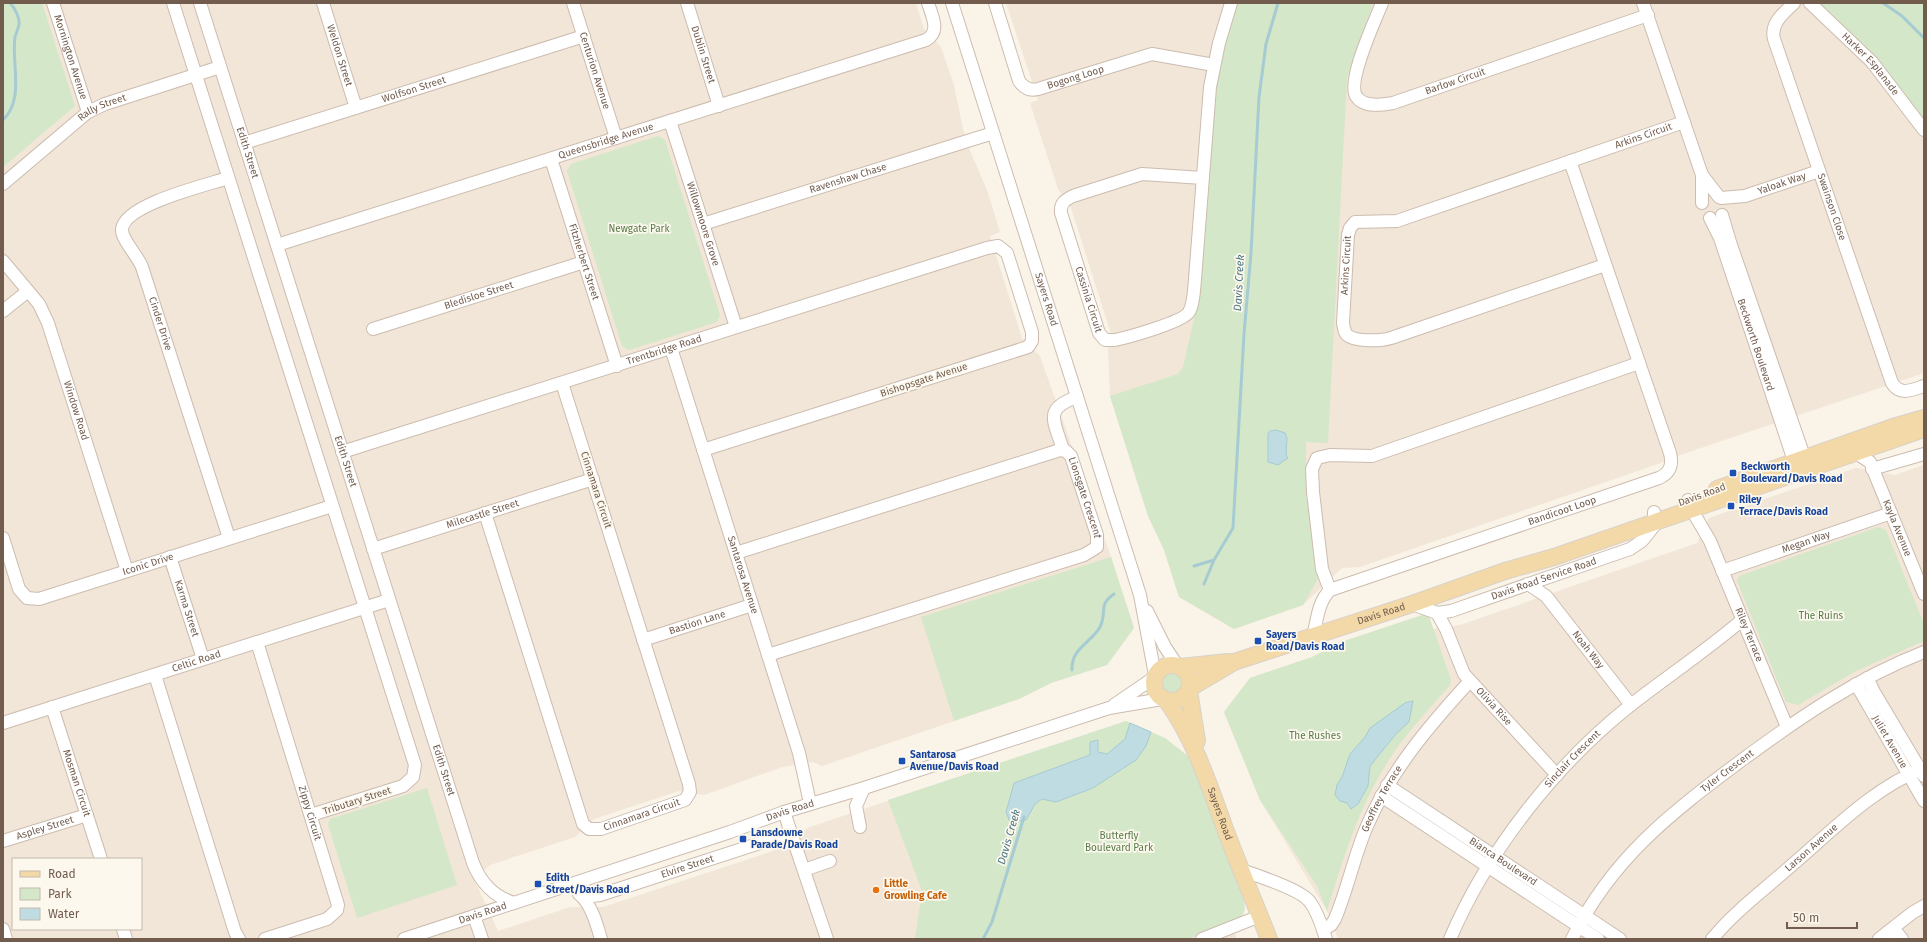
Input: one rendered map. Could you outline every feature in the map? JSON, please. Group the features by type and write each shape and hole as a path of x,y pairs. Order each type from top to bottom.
{"main road":[{"name":"Davis Road","path":"1179,666 1234,662 1412,604 1505,571 1554,557 1654,517 1801,465 1893,427 1924,418"},
{"name":"Davis Road","path":"1801,465 1856,453 1924,429"},
{"name":"Davis Road","path":"1190,689 1234,662"},
{"path":"1172,665 1179,666 1189,676 1190,689 1183,699 1172,702 1165,700 1155,689 1155,676 1162,667 1172,665"},
{"name":"Sayers Road","path":"1190,689 1200,759"},
{"name":"Sayers Road","path":"1165,700 1184,727 1200,759 1241,870 1269,939"}],"street":[{"name":"Mornington Avenue","path":"54,3 88,112"},
{"path":"173,3 365,608"},
{"name":"Edith Street","path":"200,3 473,863 482,881 487,887 501,899 514,903"},
{"name":"Centurion Avenue","path":"573,3 616,138"},
{"name":"Dublin Street","path":"687,3 719,106"},
{"name":"Queensbridge Avenue","path":"277,245 926,40 933,35 935,26 928,3"},
{"name":"Sayers Road","path":"952,3 1140,595 1155,676"},
{"name":"Bogong Loop","path":"995,3 1019,81 1024,87 1030,90 1038,89 1152,54 1214,65"},
{"name":"Cassinia Circuit","path":"1203,178 1142,174 1073,196 1064,201 1061,212 1099,333 1105,340 1115,340 1176,321 1189,313 1195,279 1203,178 1208,108 1214,65 1231,3"},
{"name":"Barlow Circuit","path":"1382,3 1355,76 1356,96 1361,102 1368,104 1393,103 1648,15"},
{"path":"1644,3 1702,175 1702,212 1710,218 1717,218 1723,212 1724,204 1702,175"},
{"name":"Swainson Close","path":"1794,3 1775,23 1773,35 1819,171 1892,382 1896,388 1903,392 1924,386"},
{"name":"Harker Esplanade","path":"1810,3 1872,62 1924,130"},
{"name":"Weldon Street","path":"326,4 356,108"},
{"name":"Wolfson Street","path":"244,143 584,36"},
{"name":"Rally Street","path":"3,184 88,112 105,104 220,67"},
{"name":"Willowmoore Grove","path":"670,121 736,328"},
{"name":"Arkins Circuit","path":"1605,265 1391,338 1376,340 1357,339 1348,336 1345,332 1344,323 1348,235 1352,225 1359,221 1397,221 1684,122"},
{"name":"Ravenshaw Chase","path":"703,224 993,132"},
{"name":"Fitzherbert Street","path":"551,159 617,366"},
{"name":"Bandicoot Loop","path":"1330,590 1666,474 1670,468 1670,453 1570,161"},
{"name":"Yaloak Way","path":"1720,198 1745,196 1819,171"},
{"name":"Cinder Drive","path":"228,178 145,206 124,224 122,229 126,241 138,256 142,267 229,538"},
{"path":"1702,203 1705,198 1710,196 1720,198"},
{"name":"Yaloak Way","path":"1723,212 1745,196"},
{"name":"Beckworth Boulevard","path":"1723,212 1728,237 1801,465"},
{"name":"Beckworth Boulevard","path":"1710,218 1720,238 1801,465"},
{"name":"Bishopsgate Avenue","path":"703,450 1028,347 1032,341 1032,332 1007,253 998,246 987,248"},
{"name":"Trentbridge Road","path":"342,452 987,248"},
{"name":"Window Road","path":"3,261 39,304 48,323 127,571"},
{"name":"Bledisloe Street","path":"373,329 584,262"},
{"path":"3,311 28,291"},
{"name":"Santarosa Avenue","path":"671,348 799,753 810,803"},
{"path":"1313,637 1320,605 1325,595 1330,590 1323,576 1313,499 1312,469 1315,460 1320,456 1372,456 1639,363"},
{"name":"Cinnamara Circuit","path":"485,513 582,819 589,829 601,829 681,802 689,795 689,784 562,383"},
{"path":"1063,450 1054,416 1056,408 1060,403 1077,397"},
{"path":"1871,465 1872,455 1882,443"},
{"name":"Lionsgate Crescent","path":"736,553 1049,453 1063,450 1069,454 1073,460 1097,535 1098,543 1092,551 768,655"},
{"path":"1856,453 1871,465 1895,463 1924,454"},
{"path":"1877,480 1895,463"},
{"name":"Kayla Avenue","path":"1871,465 1924,594"},
{"name":"Milecastle Street","path":"374,549 592,480"},
{"name":"Riley Terrace","path":"1694,503 1787,727"},
{"name":"Iconic Drive","path":"3,538 19,589 26,598 39,599 332,506"},
{"name":"Megan Way","path":"1722,571 1891,512"},
{"name":"Davis Road Service Road","path":"1412,604 1436,613 1451,611 1636,546 1649,534 1654,526 1654,517"},
{"path":"1321,554 1331,574 1345,584"},
{"name":"Karma Street","path":"170,557 203,659"},
{"path":"1546,578 1546,596"},
{"name":"Noah Way","path":"1528,584 1546,596 1631,705"},
{"name":"Sayers Road","path":"1140,595 1160,636 1179,666"},
{"name":"Celtic Road","path":"3,723 389,600"},
{"name":"Bastion Lane","path":"643,640 752,605"},
{"name":"Tributary Street","path":"311,815 403,786 413,777 415,766 365,608"},
{"path":"1446,629 1451,611"},
{"name":"Olivia Rise","path":"1436,613 1446,629 1460,668 1469,682 1557,775"},
{"name":"Sinclair Crescent","path":"1450,939 1491,862 1531,805 1557,775 1592,739 1631,705 1742,620"},
{"name":"Zippy Circuit","path":"256,642 337,899 336,910 327,919 265,939"},
{"name":"Tyler Crescent","path":"1572,939 1581,921 1620,865 1660,824 1691,798 1787,727 1856,684 1924,652"},
{"path":"155,675 235,932 239,939"},
{"path":"1109,708 1155,676"},
{"name":"Juliet Avenue","path":"1867,678 1919,772 1924,801"},
{"name":"Geoffrey Terrace","path":"1325,935 1336,919 1363,836 1387,785 1417,741 1469,682"},
{"name":"Juliet Avenue","path":"1856,684 1919,772"},
{"path":"1109,708 1165,700"},
{"name":"Mosman Circuit","path":"52,707 101,858"},
{"name":"Davis Road","path":"404,939 566,887 730,832 810,803 864,788 1109,708"},
{"name":"Larson Avenue","path":"1712,939 1719,930 1766,888 1871,798 1919,772"},
{"name":"Bianca Boulevard","path":"1387,785 1491,862"},
{"path":"860,827 856,806 864,788"},
{"name":"Bianca Boulevard","path":"1381,796 1491,862 1581,921 1620,939"},
{"path":"784,812 790,833 828,939"},
{"name":"Aspley Street","path":"3,841 87,815"},
{"name":"Elvire Street","path":"583,897 600,895 790,833"},
{"path":"804,870 830,861"},
{"path":"1241,870 1274,882 1307,898 1313,906 1325,935"},
{"path":"566,887 583,897 597,926 601,939"},
{"path":"597,926 596,910 600,895"},
{"path":"1879,939 1895,936 1924,906"},
{"path":"474,916 482,939"},
{"path":"1202,939 1260,916"},
{"name":"Bianca Boulevard","path":"1581,921 1598,939"},
{"path":"3,929 6,939"}],"shaded area":[{"path":"3,3 916,3 924,29 941,47 954,85 963,129 971,153 987,190 1000,232 990,236 1022,338 1040,356 1111,557 1134,628 1107,665 1051,683 1019,699 822,766 813,762 782,767 704,795 679,791 594,819 575,837 490,865 474,879 498,931 570,907 603,907 785,847 807,828 1126,721 1169,741 1239,888 1244,902 1245,909 1243,915 1230,922 1237,939 3,939"},
{"path":"1006,3 1924,3 1924,373 1683,454 1360,567 1342,568 1303,605 1234,629 1179,597 1164,550 1148,516 1110,396 1108,349 1111,334 1071,208 1058,189 1030,103 1038,100"},
{"path":"1924,465 1924,939 1338,939 1327,911 1260,800 1224,712 1250,678 1312,657 1341,642 1460,625 1697,543 1709,518 1856,468 1895,475"}],"green space":[{"path":"3,3 42,3 75,106 3,167"},
{"path":"1236,3 1373,3 1347,78 1328,443 1306,442 1306,493 1318,579 1303,605 1234,629 1179,597 1164,550 1148,516 1110,396 1178,374 1183,367 1199,297 1216,82"},
{"path":"1816,3 1924,3 1924,122 1890,74 1884,72 1867,49 1827,9"},
{"name":"Newgate Park","path":"658,136 665,140 720,315 717,322 629,350 622,346 567,171 571,164"},
{"name":"The Ruins","path":"1878,527 1886,530 1924,624 1924,641 1856,671 1798,705 1786,702 1737,581 1739,576"},
{"path":"1111,557 1134,628 1107,665 1051,683 1019,699 954,721 921,617"},
{"name":"The Rushes","path":"1428,613 1451,680 1450,685 1420,719 1392,755 1381,773 1354,830 1327,911 1317,886 1260,800 1224,712 1250,678 1312,657 1341,642"},
{"path":"1173,672 1181,675 1184,683 1181,691 1173,694 1165,691 1162,683 1165,675"},
{"name":"Butterfly Boulevard Park","path":"1126,721 1165,738 1192,759 1244,902 1245,910 1241,916 1188,939 915,939 922,891 888,800"},
{"path":"427,788 457,885 357,918 328,824 330,819"}],"water":[{"path":"1276,430 1285,433 1287,438 1286,455 1288,458 1278,465 1268,462 1268,434 1270,431"},
{"path":"1413,701 1409,722 1396,734 1370,766 1368,786 1358,804 1351,809 1347,803 1340,801 1335,795 1337,785 1342,777 1350,754 1365,737 1370,728 1405,703"},
{"path":"1130,723 1151,732 1146,746 1136,760 1093,788 1056,802 1042,799 1035,804 1026,820 1010,822 1006,812 1014,783 1090,755 1090,742 1098,740 1098,752 1107,754 1125,739"}],"waterway":[{"path":"3,120 10,111 14,102 16,80 14,47 19,19 10,3"},
{"name":"Davis Creek","path":"1204,584 1214,560 1233,528 1244,334 1251,253 1259,97 1266,44 1278,3"},
{"path":"1883,3 1902,16 1924,38"},
{"name":"Davis Creek","path":"1194,566 1214,560"},
{"name":"Davis Creek","path":"1072,670 1075,656 1100,627 1104,605 1114,594"},
{"name":"Davis Creek","path":"983,939 992,922 1024,817"}],"place":[{"name":"Beckworth Boulevard/Davis Road","path":"1733,473"},
{"name":"Riley Terrace/Davis Road","path":"1731,506"},
{"name":"Sayers Road/Davis Road","path":"1258,641"},
{"name":"Santarosa Avenue/Davis Road","path":"902,761"},
{"name":"Lansdowne Parade/Davis Road","path":"743,839"},
{"name":"Edith Street/Davis Road","path":"538,884"},
{"name":"Little Growling Cafe","path":"876,890"}]}
